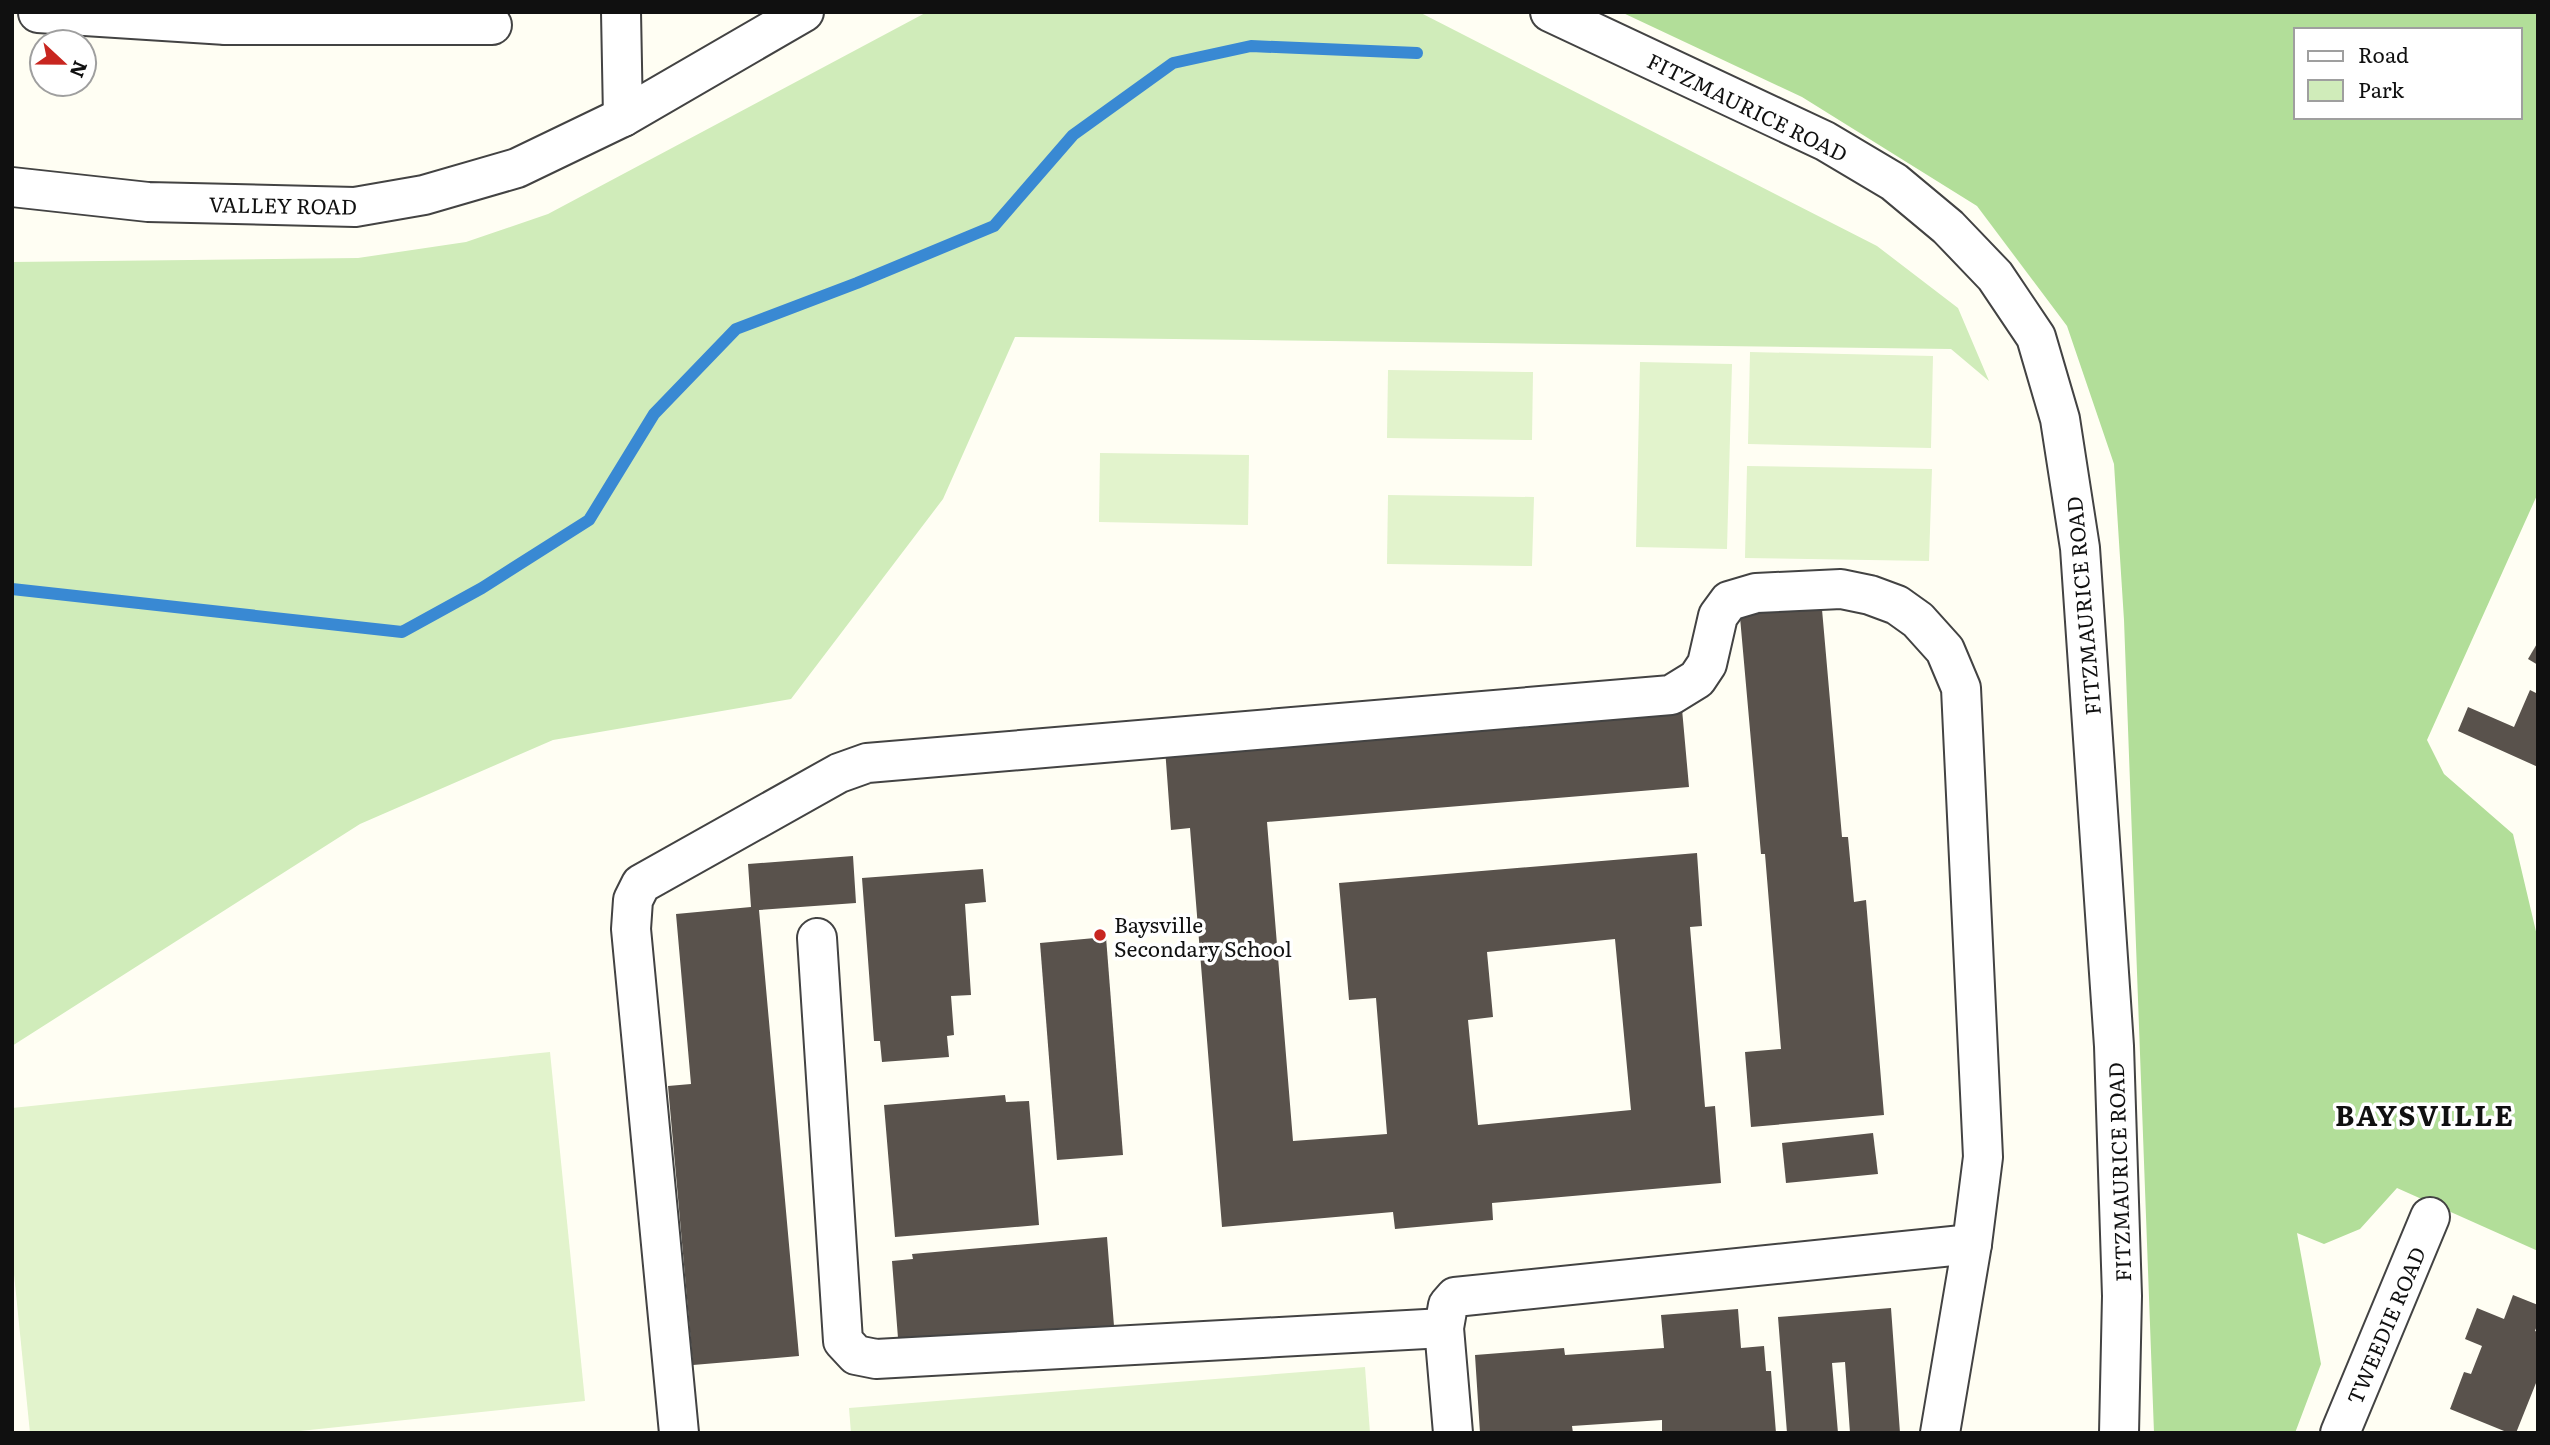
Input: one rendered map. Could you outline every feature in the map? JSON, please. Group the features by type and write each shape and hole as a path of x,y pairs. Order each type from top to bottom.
{"street":[{"path":"621,12 623,117 804,12"},
{"name":"FITZMAURICE ROAD","path":"1550,12 1825,141 1894,182 1948,227 1995,276 2036,337 2060,419 2080,548 2114,1046 2122,1296 2119,1433"},
{"path":"38,13 492,25"},
{"name":"VALLEY ROAD","path":"12,187 148,202 355,207 424,195 517,168 623,117"},
{"path":"679,1433 631,929 633,900 641,884 839,773 867,763 1671,695 1697,679 1707,664 1718,616 1729,601 1756,593 1840,589 1870,595 1896,605 1918,620 1945,650 1961,688 1983,1157 1972,1244 1940,1433"},
{"path":"817,938 843,1341 856,1355 876,1359 1444,1328"},
{"name":"TWEEDIE ROAD","path":"2340,1433 2430,1217"},
{"path":"1453,1433 1444,1328 1448,1305 1455,1297 1972,1244"}],"green space":[{"path":"927,12 1419,12 1877,246 1958,308 1989,381 1951,349 1015,337 943,499 791,699 553,740 360,824 12,1046 12,262 358,258 466,242 548,214"},
{"path":"1621,12 2538,12 2538,493 2427,740 2444,774 2513,834 2538,940 2538,1251 2397,1188 2360,1229 2324,1244 2297,1233 2321,1364 2295,1433 2154,1433 2124,620 2114,464 2067,326 1977,206 1802,97"},
{"path":"1750,352 1933,356 1931,448 1748,444"},
{"path":"1640,362 1732,364 1727,549 1636,547"},
{"path":"1388,370 1533,372 1532,440 1387,438"},
{"path":"1100,453 1249,455 1248,525 1099,522"},
{"path":"1747,466 1932,469 1929,561 1745,558"},
{"path":"1388,495 1534,497 1532,566 1387,564"},
{"path":"550,1052 585,1401 281,1433 30,1433 12,1254 12,1108"},
{"path":"1365,1367 1370,1433 851,1433 849,1408"}],"building":[{"path":"1821,598 1842,837 1848,837 1854,902 1866,900 1884,1115 1751,1127 1745,1052 1781,1049 1765,854 1761,854 1739,606"},
{"path":"2538,642 2538,665 2528,659"},
{"path":"2530,690 2538,694 2538,767 2458,731 2468,707 2514,727"},
{"path":"1682,709 1689,787 1267,822 1293,1141 1387,1134 1376,998 1349,1000 1339,883 1697,853 1702,926 1690,927 1705,1107 1715,1106 1721,1183 1492,1203 1493,1220 1395,1229 1393,1212 1222,1227 1190,828 1171,830 1165,748","holes":["1615,939 1631,1110 1478,1125 1468,1020 1493,1017 1487,952"]},
{"path":"853,856 856,903 759,910 799,1356 693,1365 668,1086 691,1084 676,914 751,907 748,864"},
{"path":"983,869 986,902 965,904 971,995 951,996 954,1035 947,1036 949,1057 882,1062 880,1041 874,1041 862,878"},
{"path":"1106,937 1123,1155 1057,1160 1040,943"},
{"path":"1005,1095 1006,1102 1029,1101 1039,1225 895,1237 884,1105"},
{"path":"1873,1133 1878,1174 1786,1183 1782,1143"},
{"path":"1107,1237 1114,1326 920,1342 919,1336 898,1338 892,1261 913,1259 912,1254"},
{"path":"2513,1295 2538,1305 2535,1331 2538,1332 2538,1378 2516,1433 2509,1433 2450,1409 2464,1372 2471,1374 2482,1346 2465,1339 2477,1308 2504,1319"},
{"path":"1891,1308 1900,1433 1850,1433 1845,1362 1832,1363 1838,1433 1787,1433 1778,1317"},
{"path":"1738,1309 1741,1348 1764,1346 1766,1371 1771,1371 1776,1433 1662,1433 1662,1420 1572,1426 1573,1433 1480,1433 1475,1355 1564,1348 1565,1355 1664,1348 1661,1315"}],"waterway":[{"path":"12,589 402,632 482,588 589,520 654,414 736,329 857,283 994,226 1073,135 1173,63 1251,46 1417,53"}],"place":[{"name":"Baysville Secondary School","path":"1100,935"}],"district":[{"name":"BAYSVILLE","path":"2425,1114"}]}
